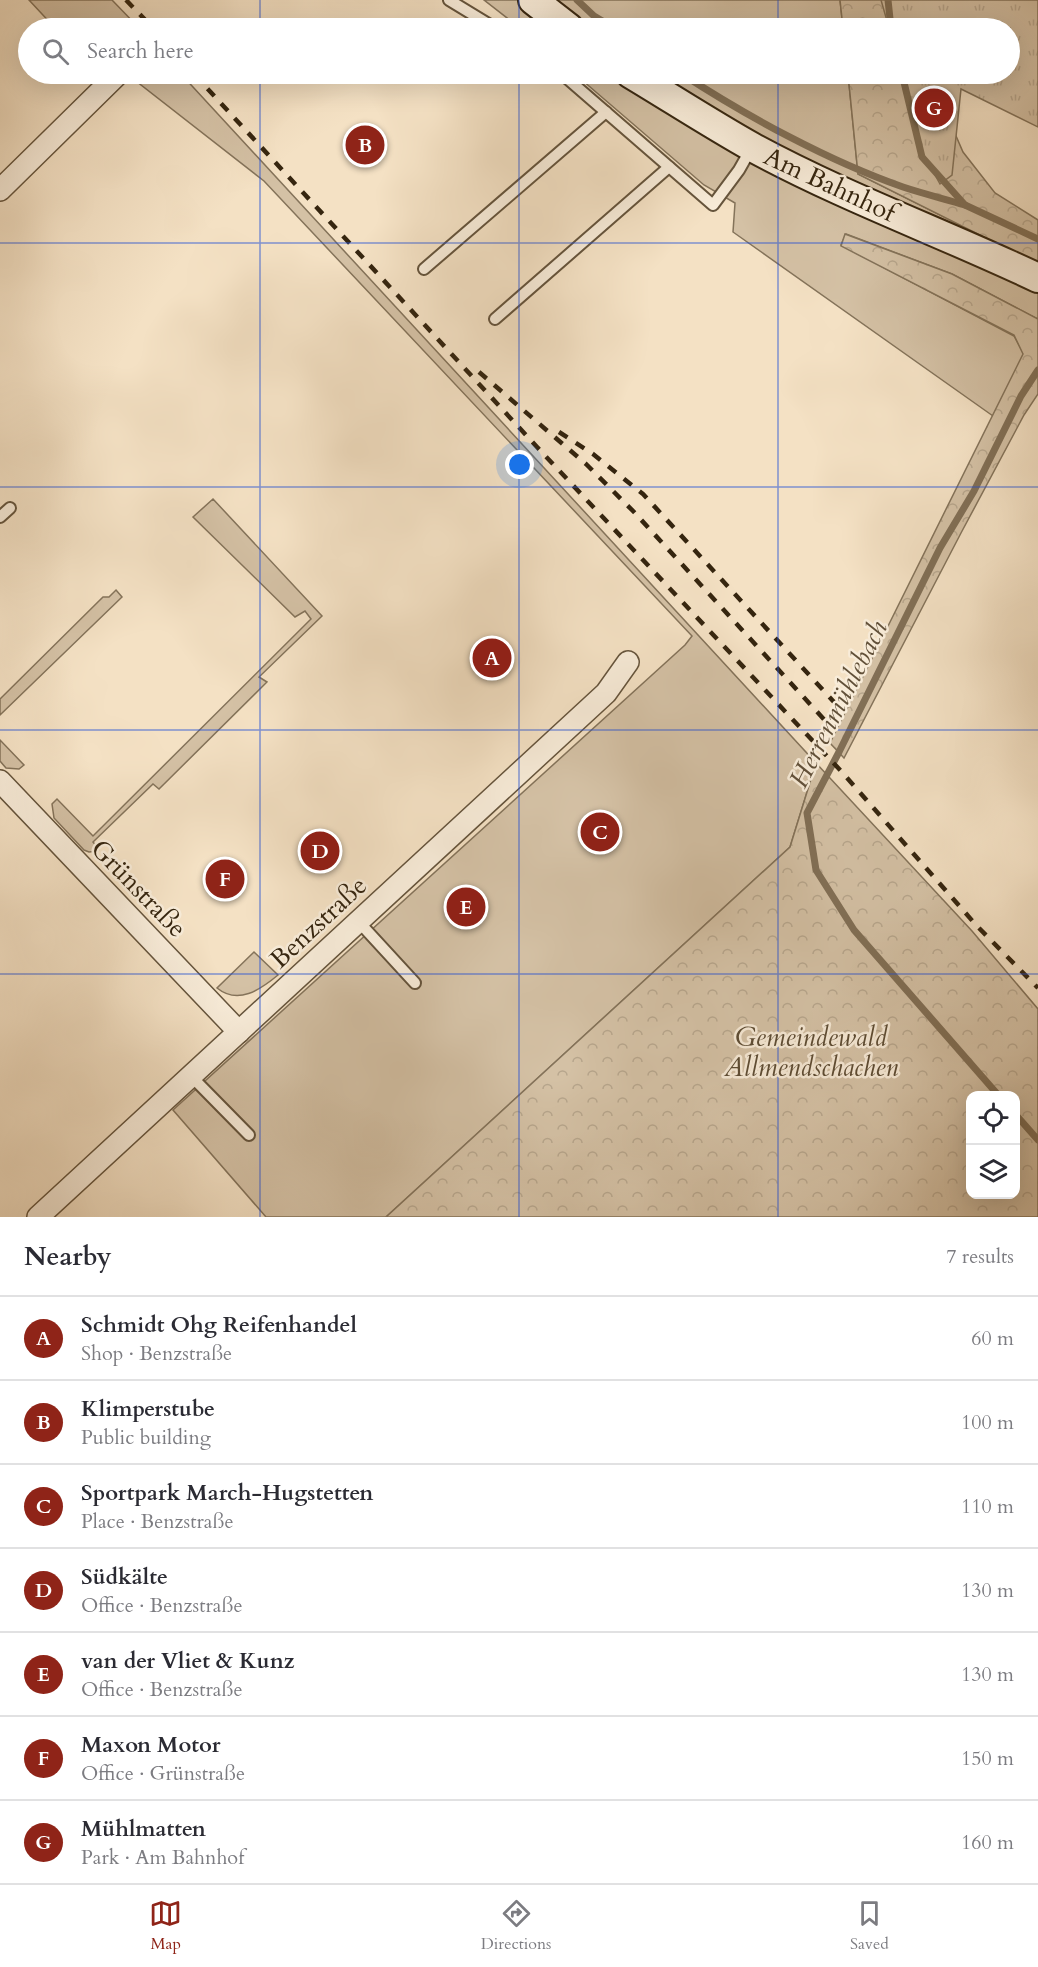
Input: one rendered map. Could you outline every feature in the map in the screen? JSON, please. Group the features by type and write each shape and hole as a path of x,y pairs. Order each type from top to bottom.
{"main road":[{"path":"533,0 556,18"},
{"name":"Am Bahnhof","path":"648,84 752,147 854,197 1038,278"}],"street":[{"path":"0,190 108,84"},
{"name":"Benzstraße","path":"38,1217 606,693 628,662"},
{"name":"Grünstraße","path":"0,781 239,1032"}],"lane":[{"path":"449,0 479,18"},
{"path":"574,84 713,205 739,170 752,147"},
{"path":"424,269 606,112"},
{"path":"495,318 669,166"},
{"path":"0,517 10,507"},
{"path":"358,921 415,983"},
{"path":"191,1076 249,1135"}],"green space":[{"path":"29,0 112,0 129,18 46,18"},
{"path":"484,0 840,0 842,18 507,18"},
{"path":"840,0 1038,0 1020,18 842,18"},
{"path":"881,0 1038,0 1038,127 961,89 952,175 940,184 920,148 904,84 1020,84 1020,18 886,18"},
{"path":"140,84 190,84 816,763 790,847 386,1217 266,1217 173,1110 685,645 692,636 264,181"},
{"path":"587,84 849,84 858,174 1038,264 1038,319 952,274 846,234 841,245 1014,336 1024,354 993,416 733,232 735,203 704,185"},
{"path":"849,84 948,84 950,122 963,152 995,193 1038,220 1038,264 858,174"},
{"path":"845,234 952,274 1038,319 1038,394 1024,415 961,533 844,758 830,743 1023,354 1014,335 841,246"},
{"path":"213,499 322,616 259,677 267,682 159,789 153,784 93,842 99,849 98,851 89,852 84,850 54,818 52,804 57,799 93,836 311,619 305,611 295,617 193,517"},
{"path":"116,590 122,597 0,715 0,699 103,597 109,597"},
{"path":"0,740 24,765 19,769 6,768 0,761"},
{"name":"Gemeindewald Allmendschachen","path":"816,763 972,931 1038,1009 1038,1217 386,1217 790,847"},
{"path":"254,952 278,975 249,994 233,995 217,988"}],"waterway":[{"path":"577,0 597,18"},
{"name":"Herrenmühlebach","path":"888,0 890,18"},
{"path":"698,84 761,122 818,151 903,187 965,205"},
{"name":"Herrenmühlebach","path":"904,84 922,157 965,205 1038,239"},
{"name":"Herrenmühlebach","path":"995,1091 854,930 816,870 807,813 940,548 974,491 1021,396 1038,370"},
{"name":"Herrenmühlebach","path":"1020,1120 1038,1140"}],"railway":[{"path":"126,0 143,18"},
{"path":"203,84 537,447 841,771 976,925 1038,988"},
{"path":"479,372 586,464 634,512 831,727"},
{"path":"559,432 593,454 643,494 834,702"}],"place":[{"name":"Mühlmatten","path":"934,108"},
{"name":"Klimperstube","path":"365,145"},
{"name":"Schmidt Ohg Reifenhandel","path":"492,658"},
{"name":"Sportpark March-Hugstetten","path":"600,832"},
{"name":"Südkälte","path":"320,851"},
{"name":"Maxon Motor","path":"225,879"},
{"name":"van der Vliet & Kunz","path":"466,907"}]}
